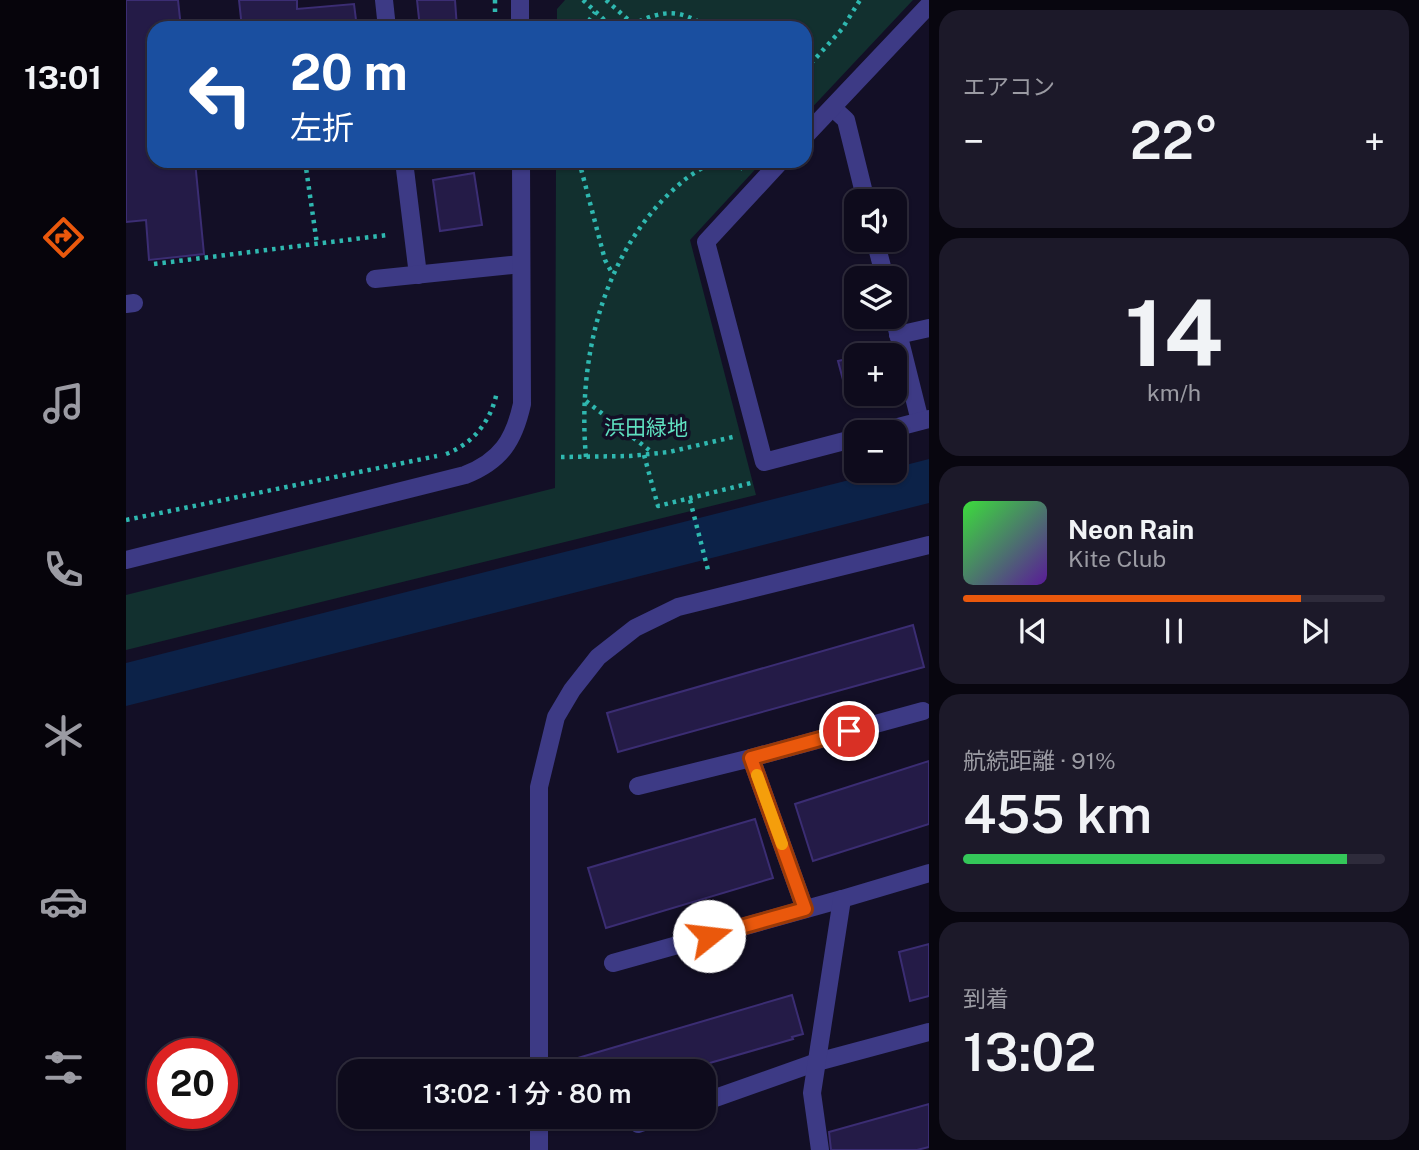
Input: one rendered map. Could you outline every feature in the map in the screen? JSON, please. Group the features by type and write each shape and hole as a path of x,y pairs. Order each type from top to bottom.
{"street":[{"path":"384,0 386,21"},
{"path":"520,0 520,21"},
{"path":"812,129 929,5"},
{"path":"833,108 846,120 863,189"},
{"path":"405,168 418,275"},
{"path":"126,560 466,475 482,468 504,449 517,428 522,404 521,168"},
{"path":"775,168 706,242 764,462 844,441"},
{"path":"375,279 521,264"},
{"path":"898,335 929,328"},
{"path":"897,329 925,420 907,425"},
{"path":"539,1059 539,787 556,717 572,690 598,657 635,628 678,607 929,545"},
{"path":"638,786 923,711"},
{"path":"751,758 805,909"},
{"path":"613,962 929,873"},
{"path":"820,1150 812,1093 842,899"},
{"path":"716,1098 817,1062 929,1032"},
{"path":"539,1129 539,1150"}],"path":[{"path":"583,0 605,21"},
{"path":"607,0 630,21"},
{"path":"812,62 842,29 860,0"},
{"path":"589,21 595,12"},
{"path":"640,21 660,13 674,13 690,16 698,21"},
{"path":"306,168 317,244"},
{"path":"581,168 605,260 612,274"},
{"path":"586,457 583,425 593,329 612,274 638,232 663,200 683,181 702,168"},
{"path":"154,264 387,235"},
{"path":"126,520 448,454 478,433 495,403 498,390"},
{"path":"585,401 653,453"},
{"path":"561,457 644,455 755,431"},
{"path":"644,455 658,506 690,500 709,574"}],"green space":[{"path":"565,0 913,0 812,108 812,21 557,21 557,9"},
{"name":"浜田緑地","path":"556,168 757,168 690,240 756,495 126,650 126,595 555,488"}],"water":[{"path":"929,459 929,503 126,706 126,663 844,481 907,483 907,465"}],"building":[{"path":"126,0 178,0 180,21 147,21 147,168 196,168 204,254 149,260 146,220 126,222"},
{"path":"239,0 297,0 297,9 354,4 356,21 241,21"},
{"path":"417,0 455,0 456,21 419,21"},
{"path":"474,173 482,225 440,231 433,180"},
{"path":"844,360 844,384 838,361"},
{"path":"913,625 924,667 618,752 607,713"},
{"path":"929,761 929,824 813,861 795,804"},
{"path":"755,819 773,878 606,928 588,868"},
{"path":"929,944 929,996 910,1001 899,952"},
{"path":"792,995 803,1034 716,1061 716,1059 574,1059"},
{"path":"929,1104 929,1147 917,1150 831,1150 829,1132"}],"slow traffic":[{"path":"757,775 782,844"}],"route":[{"path":"709,936 805,909 751,758 849,731"}]}
